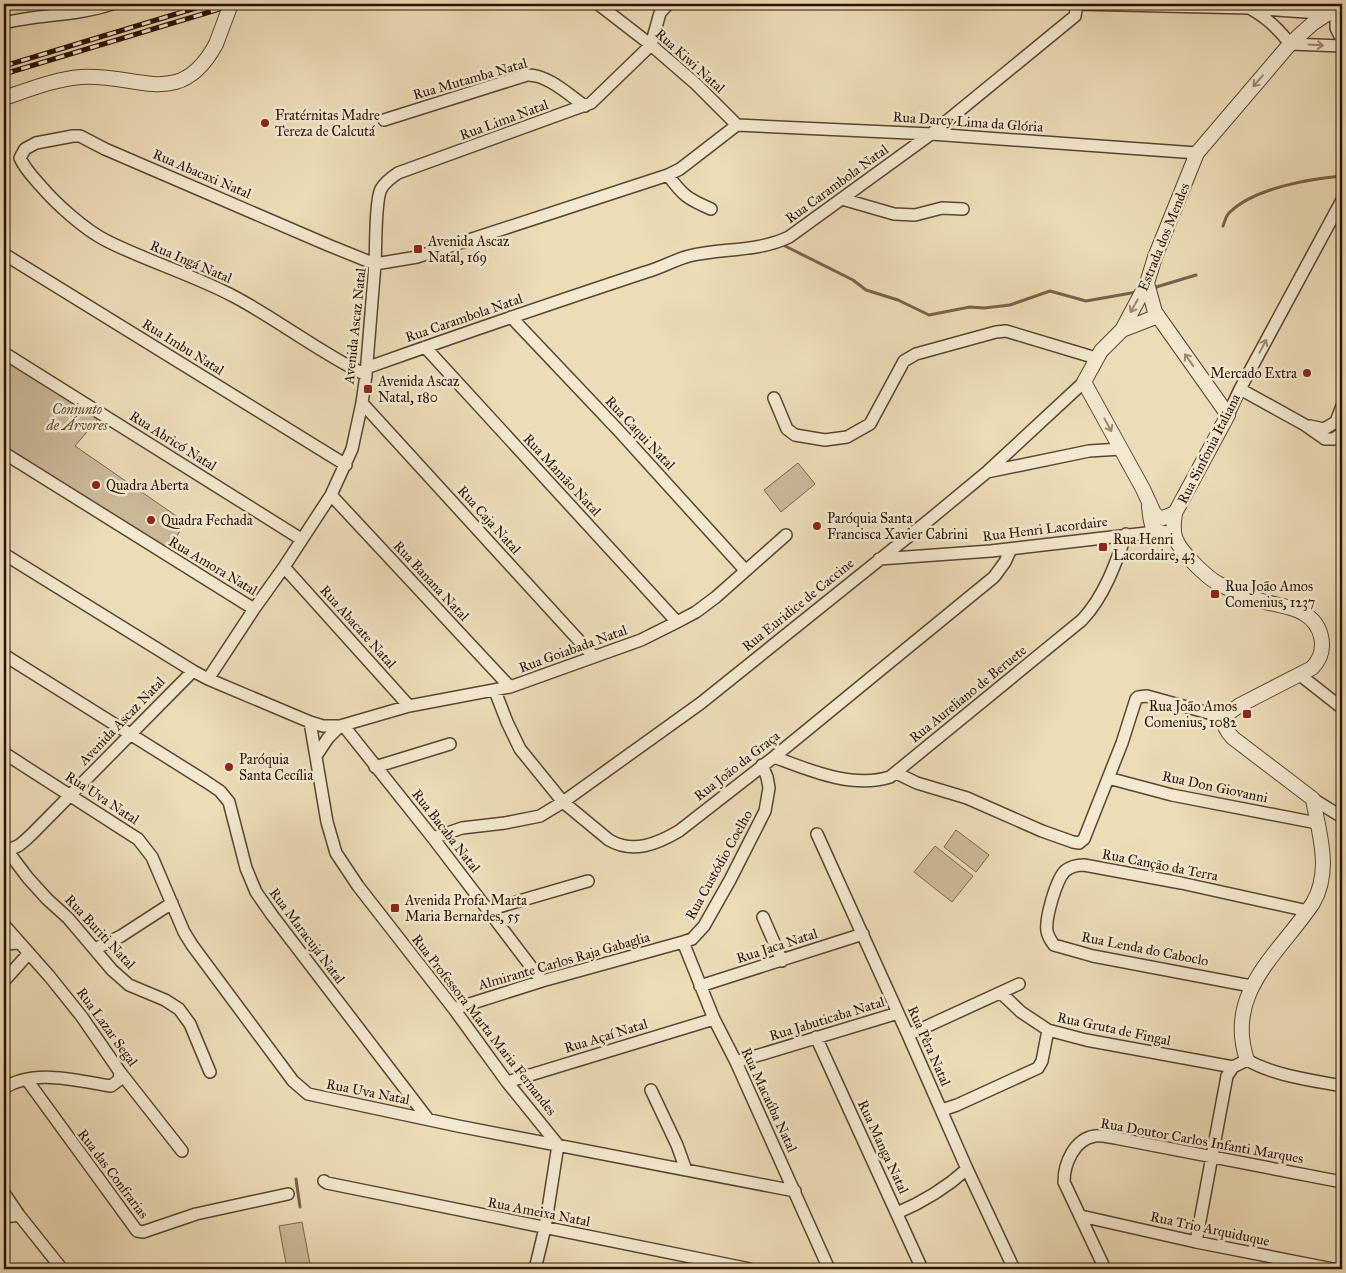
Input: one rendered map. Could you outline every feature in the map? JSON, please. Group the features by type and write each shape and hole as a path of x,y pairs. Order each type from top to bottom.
{"street":[{"path":"4,23 112,4"},
{"path":"4,98 78,77 114,78 149,85 168,84 193,74 206,61 216,44 231,4"},
{"name":"Rua Kiwi Natal","path":"598,4 651,45 696,84 737,125"},
{"name":"Rua Lima Natal","path":"375,264 378,200 381,189 389,180 398,173 585,106 595,100 651,45 660,14 668,4"},
{"path":"1077,4 1249,8 1319,12 1337,8 1336,28 1342,40"},
{"name":"Rua Carambola Natal","path":"366,372 425,347 690,256 778,243 803,228 930,134 1074,16 1077,4"},
{"path":"1249,8 1278,28 1290,44 1342,46"},
{"name":"Estrada dos Mendes","path":"987,472 1084,382 1096,358 1122,330 1147,283 1155,257 1197,153 1290,44 1312,24 1337,8"},
{"name":"Rua Mutamba Natal","path":"384,120 527,75 536,75 544,78 585,106"},
{"name":"Rua Darcy Lima da Glória","path":"737,125 930,134 1197,153"},
{"name":"Avenida Ascaz Natal","path":"208,679 331,495 346,465 352,449 362,403 375,264 417,257 668,175 680,169 737,125"},
{"name":"Rua Abacaxi Natal","path":"20,158 25,149 36,143 80,136 105,149 375,264"},
{"name":"Rua Ingá Natal","path":"20,158 24,168 48,196 95,234 135,254 190,276 235,297 330,356 366,372"},
{"path":"668,175 688,199 711,209"},
{"path":"842,199 901,214 915,215 942,208 963,209"},
{"name":"Rua Sinfonia Italiana","path":"1175,513 1342,200"},
{"name":"Rua Imbu Natal","path":"4,254 346,465"},
{"path":"1147,283 1155,312 1228,414"},
{"path":"1122,330 1158,316"},
{"name":"Rua Caqui Natal","path":"511,317 619,431 745,570"},
{"path":"774,398 787,429 794,435 825,440 847,437 870,424 904,361 916,354 996,332 1006,331 1096,358"},
{"name":"Rua Mamão Natal","path":"425,347 677,622"},
{"name":"Rua Abricó Natal","path":"4,353 301,539"},
{"path":"896,773 917,783 967,798 1030,826 1076,843 1084,839 1122,743 1136,699 1144,695 1223,716 1240,705 1312,668 1320,658 1322,638 1315,623 1301,612 1260,601 1218,584 1168,534 1151,525 1149,506 1143,488 1084,382"},
{"path":"1240,389 1330,440 1342,433"},
{"name":"Rua Caja Natal","path":"362,403 594,657"},
{"path":"1305,425 1324,428 1335,421 1342,406"},
{"name":"Rua Euridice de Caccine","path":"433,838 462,828 505,823 540,816 563,802 701,703 987,472 1074,454 1121,449"},
{"name":"Rua Amora Natal","path":"4,453 254,609"},
{"name":"Rua Banana Natal","path":"331,495 510,687"},
{"path":"1149,506 1161,518 1167,518 1175,513"},
{"path":"1168,534 1175,513"},
{"name":"Rua Henri Lacordaire","path":"879,559 1011,549 1126,534 1168,534"},
{"name":"Rua Aureliano de Beruete","path":"774,756 809,770 839,778 879,780 890,777 1082,620 1093,607 1102,591 1126,534"},
{"name":"Rua Goiabada Natal","path":"310,722 323,726 342,726 409,706 495,691 641,640 696,612 716,597 786,535"},
{"name":"Rua João da Graça","path":"495,691 520,749 563,802 609,840 618,845 628,847 647,846 663,841 679,831 994,577 1005,562 1011,549"},
{"path":"4,554 193,671 310,722"},
{"name":"Rua Abacate Natal","path":"284,567 409,706"},
{"name":"Rua Maracujá Natal","path":"4,655 205,781 226,797 229,802 246,868 256,892 428,1119"},
{"name":"Avenida Ascaz Natal","path":"5,849 19,846 193,671"},
{"path":"1300,675 1342,708"},
{"path":"1223,716 1225,728 1233,738 1313,798 1342,817"},
{"name":"Rua Professora Marta Maria Fernandes","path":"310,722 327,822 336,853 358,886 558,1146"},
{"path":"316,756 328,738 342,726"},
{"name":"Rua Bacaba Natal","path":"342,726 433,838 542,981"},
{"path":"375,767 450,744"},
{"name":"Rua Uva Natal","path":"4,753 138,839 152,857 184,932 192,945 293,1081 312,1096 558,1146 795,1191"},
{"name":"Rua Custódio Coelho","path":"683,942 692,939 704,926 765,811 769,788 762,765"},
{"name":"Rua Don Giovanni","path":"1108,778 1172,795 1317,823"},
{"path":"1247,1060 1242,1042 1242,1023 1244,1007 1251,986 1308,911 1319,892 1323,871 1313,798"},
{"name":"Rua Pêra Natal","path":"817,834 967,1169 1014,1269"},
{"name":"Rua Buriti Natal","path":"5,849 47,899 68,918 112,970 128,985 165,1000 179,1009 190,1024 210,1072"},
{"name":"Rua Canção da Terra","path":"1047,926 1062,876 1068,869 1077,865 1181,883 1308,911"},
{"path":"488,910 588,880"},
{"path":"95,949 121,936 172,904"},
{"path":"763,917 782,961"},
{"name":"Rua Lazar Segal","path":"4,925 82,1017 120,1072 182,1151"},
{"name":"Rua Lenda do Caboclo","path":"1047,926 1047,933 1054,945 1073,951 1251,986"},
{"name":"Rua Jaca Natal","path":"700,986 863,934"},
{"name":"Almirante Carlos Raja Gabaglia","path":"454,1009 542,981 683,942"},
{"name":"Rua Macaúba Natal","path":"683,942 714,1019 736,1062 829,1269"},
{"path":"4,944 19,943"},
{"path":"4,980 29,953"},
{"path":"908,1035 1018,984"},
{"name":"Rua Gruta de Fingal","path":"1001,993 1021,1012 1048,1030 1086,1040 1233,1067"},
{"name":"Rua Jabuticaba Natal","path":"736,1062 898,1013"},
{"name":"Rua Açaí Natal","path":"507,1082 714,1019"},
{"path":"942,1110 1032,1071 1040,1065 1048,1030"},
{"name":"Rua Manga Natal","path":"816,1037 922,1269"},
{"path":"1196,1242 1227,1076 1233,1067 1247,1060"},
{"path":"1247,1060 1313,1081 1342,1086"},
{"path":"4,1088 14,1083 44,1077 56,1077 111,1086 118,1080 120,1072"},
{"name":"Rua das Confrarias","path":"27,1080 137,1231 143,1232 196,1214 288,1194"},
{"path":"651,1090 677,1145 686,1170"},
{"name":"Rua Doutor Carlos Infanti Marques","path":"1106,1269 1066,1187 1064,1174 1072,1152 1086,1139 1095,1136 1108,1137 1342,1182"},
{"path":"535,1269 558,1146"},
{"path":"897,1213 923,1201 967,1169"},
{"name":"Rua Ameixa Natal","path":"324,1181 424,1204 750,1269"},
{"path":"4,1193 62,1269"},
{"path":"4,1217 19,1215"},
{"name":"Rua Trio Arquiduque","path":"1081,1216 1196,1242 1333,1269"}],"green space":[{"name":"Conjunto de Árvores","path":"4,353 102,414 75,446 185,522 166,555 4,453"},
{"path":"798,463 815,484 781,512 764,490"},
{"path":"956,830 989,855 976,872 944,847"},
{"path":"935,846 973,876 952,902 914,872"},
{"path":"302,1222 311,1269 287,1269 279,1226"}],"waterway":[{"path":"1223,226 1229,213 1253,197 1299,182 1342,176"},
{"path":"781,244 853,280 866,290 898,300 929,315 970,307 984,308 1010,305 1050,291 1086,301 1137,292"},
{"path":"1153,288 1196,275"},
{"path":"296,1179 300,1207"}],"railway":[{"path":"4,66 209,4"},
{"path":"4,74 236,4"}],"place":[{"name":"Fratérnitas Madre Tereza de Calcutá","path":"265,123"},
{"name":"Avenida Ascaz Natal, 169","path":"418,249"},
{"name":"Mercado Extra","path":"1307,373"},
{"name":"Avenida Ascaz Natal, 180","path":"368,389"},
{"name":"Quadra Aberta","path":"96,485"},
{"name":"Quadra Fechada","path":"151,520"},
{"name":"Paróquia Santa Francisca Xavier Cabrini","path":"817,526"},
{"name":"Rua Henri Lacordaire, 43","path":"1103,547"},
{"name":"Rua João Amos Comenius, 1237","path":"1215,594"},
{"name":"Rua João Amos Comenius, 1082","path":"1247,714"},
{"name":"Paróquia Santa Cecília","path":"229,767"},
{"name":"Avenida Profa. Marta Maria Bernardes, 55","path":"395,908"}]}
